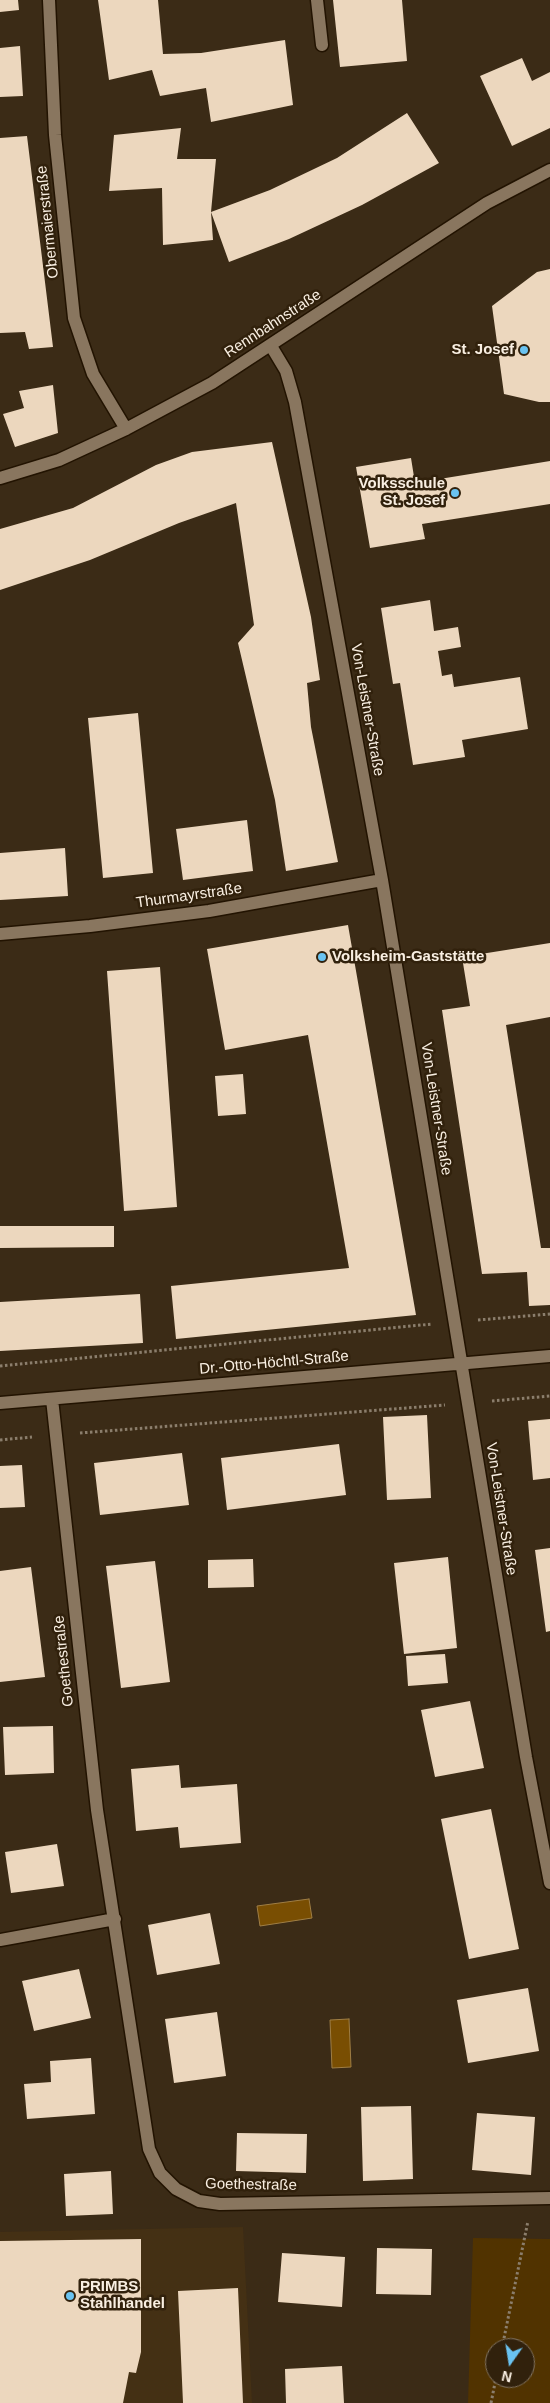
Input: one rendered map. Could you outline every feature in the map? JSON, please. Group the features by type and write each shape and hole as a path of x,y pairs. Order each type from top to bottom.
{"street":[{"name":"Obermaierstraße","path":"48,0 55,136 74,318 93,374 126,429"},
{"path":"317,0 322,45"},
{"name":"Rennbahnstraße","path":"0,478 59,460 126,429 212,383 488,203 550,170"},
{"name":"Von-Leistner-Straße","path":"271,346 286,371 296,402 382,880 526,1757 550,1883"},
{"name":"Thurmayrstraße","path":"0,934 90,926 209,911 382,880"},
{"name":"Dr.-Otto-Höchtl-Straße","path":"0,1403 550,1356"},
{"name":"Goethestraße","path":"52,1399 97,1810 149,2149 160,2173 176,2189 198,2201 220,2204 550,2198"},
{"path":"0,1940 115,1919"}],"path":[{"path":"0,1366 550,1314"},
{"path":"0,1440 550,1396"},
{"path":"504,2338 533,2198"},
{"path":"491,2403 494,2388"}],"shaded area":[{"path":"309,1899 312,1918 260,1926 257,1906"},
{"path":"349,2019 351,2067 332,2068 330,2020"},
{"path":"243,2227 252,2403 0,2403 0,2232"},
{"path":"473,2238 550,2239 550,2403 468,2403"}],"building":[{"path":"0,0 18,0 19,10 0,12"},
{"path":"98,0 158,0 163,54 201,53 285,40 293,105 211,122 206,88 160,96 152,70 109,80"},
{"path":"333,0 402,0 407,61 340,67"},
{"path":"20,46 23,96 0,97 0,48"},
{"path":"522,58 532,81 550,72 550,128 512,146 480,76"},
{"path":"407,113 439,163 362,205 289,239 229,262 211,212 270,190 337,158"},
{"path":"181,128 177,159 216,159 211,212 213,240 163,245 162,188 109,191 114,135"},
{"path":"27,136 53,347 29,349 25,332 0,333 0,138"},
{"name":"St. Josef","path":"550,269 550,402 539,402 504,394 492,306 537,272"},
{"path":"53,385 58,433 15,447 3,414 24,408 19,391"},
{"path":"272,442 311,617 320,680 307,683 311,727 338,862 286,871 275,800 238,643 254,625 236,503 179,523 90,560 0,590 0,529 73,508 156,465 192,452"},
{"name":"Volksschule St. Josef","path":"411,458 415,483 550,461 550,504 422,524 425,539 370,548 356,467"},
{"path":"430,600 434,631 458,627 461,647 438,651 442,676 452,674 454,687 520,677 528,729 462,740 465,757 413,765 400,683 393,684 381,608"},
{"path":"138,713 153,873 103,878 88,718"},
{"path":"247,820 253,871 183,880 176,829"},
{"path":"65,848 68,896 0,900 0,853"},
{"path":"348,925 416,1315 176,1339 171,1286 349,1268 308,1035 225,1050 207,949"},
{"path":"550,943 550,1017 506,1025 541,1248 550,1248 550,1305 529,1306 527,1272 482,1274 442,1010 470,1006 462,957"},
{"path":"160,967 177,1207 124,1211 107,971"},
{"path":"243,1074 246,1114 218,1116 215,1076"},
{"path":"0,1226 114,1226 114,1247 0,1248"},
{"path":"140,1294 143,1343 0,1351 0,1302"},
{"path":"427,1415 431,1498 387,1500 383,1417"},
{"path":"550,1419 550,1478 533,1480 528,1421"},
{"path":"339,1444 346,1495 227,1510 221,1458"},
{"path":"182,1453 189,1505 100,1515 94,1463"},
{"path":"22,1465 25,1507 0,1508 0,1466"},
{"path":"550,1548 550,1631 546,1632 535,1550"},
{"path":"448,1557 457,1648 404,1654 394,1563"},
{"path":"253,1559 254,1587 208,1588 208,1560"},
{"path":"155,1561 170,1682 121,1688 106,1566"},
{"path":"31,1567 45,1677 0,1682 0,1571"},
{"path":"445,1654 448,1683 408,1686 406,1656"},
{"path":"470,1701 484,1768 435,1777 421,1710"},
{"path":"53,1726 54,1773 5,1775 3,1727"},
{"path":"179,1765 181,1788 237,1784 241,1843 180,1848 178,1827 136,1831 131,1769"},
{"path":"491,1809 519,1949 469,1959 441,1819"},
{"path":"57,1844 64,1886 11,1893 5,1852"},
{"path":"210,1913 220,1964 157,1975 148,1925"},
{"path":"79,1969 91,2018 34,2031 22,1981"},
{"path":"528,1988 539,2051 468,2063 457,2000"},
{"path":"217,2012 226,2076 174,2083 165,2019"},
{"path":"91,2058 95,2114 27,2119 24,2084 51,2082 50,2061"},
{"path":"411,2106 413,2179 363,2181 361,2107"},
{"path":"477,2113 535,2117 531,2175 472,2170"},
{"path":"237,2133 307,2134 306,2173 236,2171"},
{"path":"111,2171 113,2214 66,2216 64,2174"},
{"name":"PRIMBS Stahlhandel","path":"141,2239 141,2352 136,2373 129,2372 123,2403 0,2403 0,2241"},
{"path":"377,2248 432,2249 431,2295 376,2294"},
{"path":"282,2253 345,2257 342,2307 278,2302"},
{"path":"238,2288 243,2403 183,2403 178,2291"},
{"path":"342,2366 344,2403 286,2403 285,2369"}],"place":[{"name":"St. Josef","path":"524,350"},
{"name":"Volksschule St. Josef","path":"455,493"},
{"name":"Volksheim-Gaststätte","path":"322,957"},
{"name":"PRIMBS Stahlhandel","path":"70,2296"}]}
